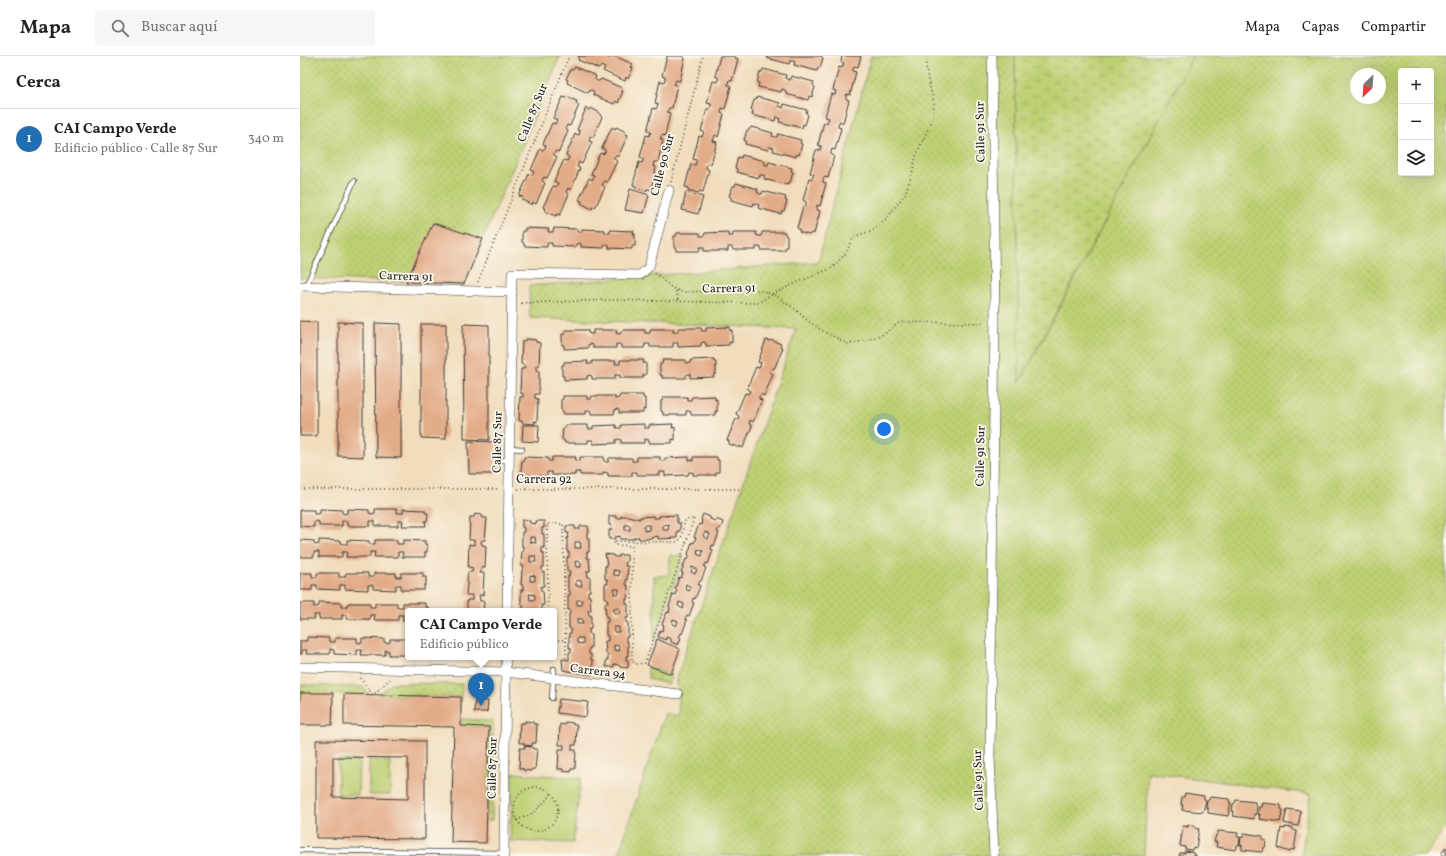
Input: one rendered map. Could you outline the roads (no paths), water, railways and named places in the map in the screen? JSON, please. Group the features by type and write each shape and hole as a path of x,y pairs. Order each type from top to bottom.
{"street":[{"name":"Calle 91 Sur","path":"992,56 995,320 990,756 994,856"},
{"name":"Calle 90 Sur","path":"512,273 640,275 649,267 669,190"},
{"name":"Calle 87 Sur","path":"507,608 512,273"},
{"name":"Carrera 91","path":"303,286 512,292"},
{"name":"Calle 87 Sur","path":"504,854 506,660"},
{"name":"Carrera 94","path":"300,667 554,674 678,694"}],"lane":[{"path":"303,286 354,182"},
{"path":"510,448 522,448"},
{"path":"496,460 509,460"},
{"path":"552,698 554,674"},
{"path":"300,850 504,854"}],"place":[{"name":"CAI Campo Verde","path":"481,706"}]}
